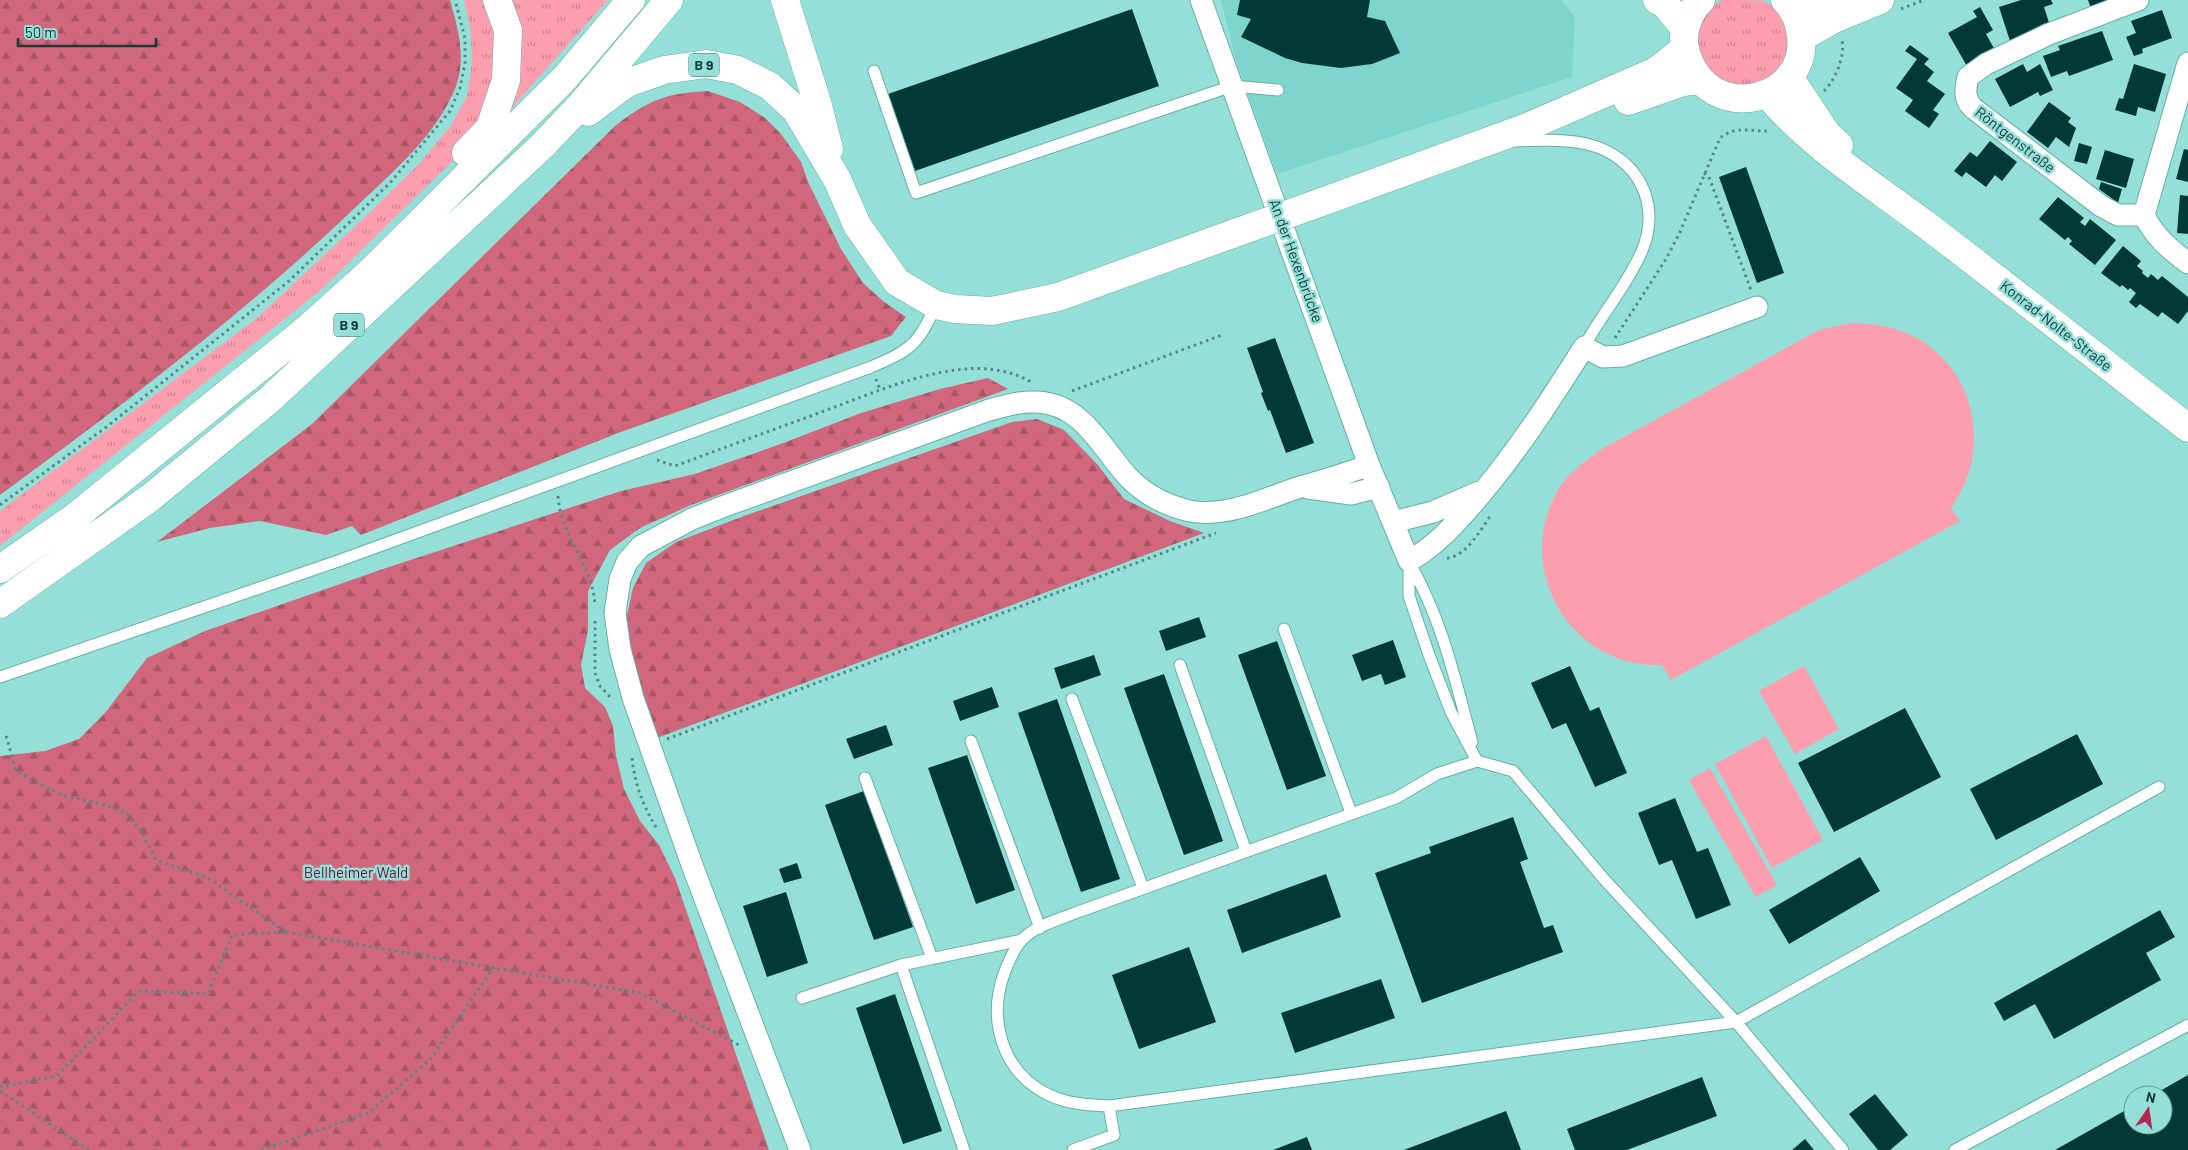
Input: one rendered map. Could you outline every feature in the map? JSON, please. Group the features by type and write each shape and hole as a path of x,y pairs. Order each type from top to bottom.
{"main road":[{"path":"368,275 367,258 490,128 506,80 508,30 497,0"},
{"name":"B 9","path":"0,569 75,517 307,328 368,275 564,79 631,0"},
{"name":"B 9","path":"0,604 150,498 269,400 542,146 580,106 669,0"},
{"name":"B 9","path":"785,0 817,102 837,179"},
{"path":"1657,0 1666,5 1685,39 1690,66 1699,80 1714,92 1731,98 1750,99 1767,94 1779,87 1789,77 1797,64 1801,51 1802,36 1798,20 1787,3"},
{"name":"B 9","path":"542,146 627,83 664,70 706,64 738,70 770,86 796,110 837,179 857,225 897,282 936,305 955,309 992,311 1058,297 1488,142 1525,128 1656,71 1685,39 1690,16 1701,0"},
{"path":"1787,3 1810,6 1835,0"},
{"path":"1802,36 1834,19 1880,0"},
{"name":"Konrad-Nolte-Straße","path":"1789,77 1827,134 1924,224"},
{"name":"B 9","path":"1525,128 1610,108 1683,82 1699,80"},
{"name":"Konrad-Nolte-Straße","path":"1767,94 1790,121 1815,143 1924,224 2188,428"}],"street":[{"name":"An der Hexenbrücke","path":"1202,0 1369,465 1380,488 1408,561"},
{"name":"Röntgenstraße","path":"2138,0 2049,34 1986,64 1968,77 1966,87 1968,103 1973,108 2101,206 2118,216 2144,215"},
{"path":"2188,62 2144,215 2151,230 2160,240 2188,263"},
{"path":"1408,561 1426,552 1452,527 1500,472 1525,438 1586,342 1603,357 1633,352 1757,307"},
{"path":"800,1150 692,865 633,698 622,657 615,613 620,579 627,562 640,546 722,507 989,410 1021,402 1057,405 1081,419 1131,480 1151,496 1171,506 1192,511 1232,509 1369,465"},
{"path":"1301,487 1351,494 1380,488"},
{"path":"1393,522 1433,512 1484,490"}],"lane":[{"path":"874,71 916,193 1232,86 1278,90"},
{"path":"1488,142 1542,140 1587,144 1604,149 1628,166 1642,182 1649,209 1642,252 1624,284 1586,342"},
{"path":"0,677 338,561 638,454 871,367 906,352 918,340 936,305"},
{"path":"1408,561 1409,596 1429,654 1451,712 1477,760"},
{"path":"1408,561 1426,591 1445,640 1477,760"},
{"path":"1284,629 1351,813"},
{"path":"1180,665 1246,851"},
{"path":"1072,699 1143,888"},
{"path":"971,741 1040,928"},
{"path":"802,998 901,965 1022,940 1040,928 1143,888 1396,798 1437,774 1477,760 1513,771 1603,878 1736,1022 1843,1150"},
{"path":"865,778 932,958"},
{"path":"1022,940 1010,958 1002,980 996,1006 998,1032 1010,1058 1027,1080 1048,1094 1075,1104 1109,1106 1736,1022 2159,787"},
{"path":"901,965 964,1150"},
{"path":"1955,1150 2188,1025"},
{"path":"1073,1150 1114,1135 1109,1106"}],"path":[{"path":"0,505 109,425 289,281 390,183 450,111 460,88 465,64 465,38 455,0"},
{"path":"1820,94 1836,75 1843,45 1841,35"},
{"path":"1603,357 1666,259 1680,232 1716,145 1726,133 1740,129 1775,130"},
{"path":"1704,173 1709,176 1757,307"},
{"path":"638,454 675,466 880,390 929,375 966,368 994,370 1019,375 1035,384 1057,405 1064,396 1082,387 1222,336"},
{"path":"650,745 1218,532"},
{"path":"6,732 16,772 61,795 102,804 127,814 140,829 156,860 208,878 286,932"},
{"path":"0,1087 56,1076 139,991 208,994 232,935 286,932 640,992 748,1050 761,1046"},
{"path":"261,1150 368,1113 430,1060 494,967"},
{"path":"0,1091 89,1150"}],"shaded area":[{"path":"1221,0 1562,0 1575,18 1572,77 1277,174 1236,61"}],"green space":[{"path":"0,0 450,0 461,55 459,78 447,106 425,137 386,178 274,282 184,356 0,495"},
{"path":"464,0 491,0 501,61 471,143 321,290 0,546 0,511 257,318 420,163 450,127 467,96 472,53 470,27"},
{"path":"506,0 608,0 509,111"},
{"path":"1722,0 1764,1 1780,15 1788,35 1788,46 1782,66 1775,74 1743,88 1712,77 1698,53 1696,38 1700,25 1707,13"},
{"path":"708,91 740,102 765,118 781,134 801,162 809,184 841,249 863,283 883,301 906,317 891,336 618,433 361,535 352,526 326,535 260,521 210,528 157,542 312,424 615,126 638,110 658,100 669,96"},
{"path":"1853,323 1872,324 1890,328 1917,338 1943,359 1958,378 1967,398 1973,420 1974,443 1971,466 1963,488 1951,508 1960,521 1671,680 1662,665 1629,662 1599,649 1575,630 1557,605 1546,577 1542,546 1547,514 1562,484 1570,474 1602,449 1819,330"},
{"name":"Bellheimer Wald","path":"988,378 1008,389 691,505 640,528 610,550 588,591 588,630 581,665 585,688 605,707 613,726 616,756 624,789 640,821 659,845 675,878 769,1150 0,1150 0,756 45,751 79,739 105,713 147,658 205,631 383,569 621,491 695,474 861,413 940,389"},
{"path":"1037,419 1064,430 1097,464 1124,499 1170,521 1204,533 657,738 631,658 626,620 633,588 646,563 676,542 744,516 1012,422"},
{"path":"1804,666 1839,729 1795,754 1759,691"},
{"path":"1766,736 1823,840 1772,868 1715,764"},
{"path":"1710,768 1777,885 1756,897 1689,780"}],"building":[{"path":"1240,0 1370,0 1367,17 1385,21 1400,53 1372,64 1341,68 1302,63 1285,58 1241,37 1251,19 1237,15"},
{"path":"2021,0 2051,0 2053,4 2044,7 2051,29 2010,41 1999,7"},
{"path":"2088,0 2118,0 2092,11"},
{"path":"1980,7 1993,30 1986,34 1996,52 1968,68 1948,33 1977,17 1973,11"},
{"path":"1132,9 1159,86 915,171 888,94"},
{"path":"2162,10 2172,38 2142,49 2143,53 2134,56 2126,37 2136,33 2131,21"},
{"path":"2102,31 2113,60 2069,76 2067,71 2051,77 2043,56 2060,50 2058,46"},
{"path":"1910,45 1929,59 1924,64 1934,72 1927,81 1945,94 1933,110 1939,114 1929,128 1905,111 1913,100 1896,88 1917,59 1905,51"},
{"path":"2023,64 2027,72 2040,64 2053,90 2040,96 2038,92 2010,107 1995,79"},
{"path":"2134,64 2166,74 2155,112 2138,107 2136,116 2115,110 2119,98 2123,99"},
{"path":"2049,102 2071,118 2068,122 2076,128 2069,147 2056,137 2048,148 2027,132"},
{"path":"1990,141 2017,162 2002,181 1995,175 1986,187 1966,172 1962,177 1954,171 1970,152 1977,157"},
{"path":"2079,143 2092,147 2087,164 2074,161"},
{"path":"2184,149 2188,150 2188,182 2176,179"},
{"path":"2105,150 2134,159 2126,188 2096,179"},
{"path":"1746,167 1784,273 1757,283 1719,177"},
{"path":"2101,182 2122,189 2118,203 2099,189"},
{"path":"2180,195 2188,196 2188,234 2177,233"},
{"path":"2058,197 2084,218 2080,222 2085,226 2090,219 2116,240 2095,265 2069,244 2072,241 2068,237 2065,240 2039,219"},
{"path":"2123,246 2141,261 2137,266 2148,278 2151,274 2158,280 2162,276 2188,297 2188,311 2178,324 2162,312 2158,317 2140,304 2136,308 2129,302 2136,293 2122,285 2120,287 2101,273"},
{"path":"1275,338 1314,443 1286,453 1270,410 1268,411 1261,393 1263,392 1247,348"},
{"path":"1199,617 1206,637 1166,651 1159,631"},
{"path":"1393,640 1406,677 1385,685 1381,674 1362,681 1352,655"},
{"path":"1277,641 1326,776 1287,790 1238,655"},
{"path":"1094,655 1101,675 1061,689 1054,668"},
{"path":"1570,666 1590,711 1599,707 1627,773 1595,787 1566,723 1552,729 1531,683"},
{"path":"1164,674 1223,841 1184,855 1124,688"},
{"path":"992,687 999,707 960,721 953,701"},
{"path":"1057,699 1120,879 1081,892 1018,713"},
{"path":"1905,708 1941,777 1834,832 1798,763"},
{"path":"886,725 893,745 854,759 846,739"},
{"path":"2077,734 2103,784 1996,840 1970,789"},
{"path":"967,755 1015,890 976,904 928,768"},
{"path":"864,791 913,927 874,940 825,805"},
{"path":"1675,798 1697,852 1708,848 1731,905 1696,919 1672,860 1659,865 1638,813"},
{"path":"1513,817 1528,859 1520,862 1544,928 1553,925 1563,952 1422,1003 1375,873 1431,853 1429,847"},
{"path":"1860,857 1880,891 1789,944 1769,910"},
{"path":"797,863 802,878 784,883 779,869"},
{"path":"1326,874 1341,917 1242,953 1227,910"},
{"path":"786,892 808,963 767,977 743,906"},
{"path":"2160,910 2175,937 2146,953 2161,980 2054,1039 2035,1004 2004,1021 1994,1003"},
{"path":"1189,947 1216,1022 1139,1049 1112,975"},
{"path":"1381,979 1395,1018 1295,1053 1281,1013"},
{"path":"895,994 942,1131 903,1144 856,1008"},
{"path":"2188,1075 2188,1150 2055,1150 2123,1112 2123,1135 2173,1135 2173,1085 2170,1085"},
{"path":"1702,1077 1717,1116 1627,1150 1575,1150 1567,1129"},
{"path":"1875,1094 1908,1135 1890,1150 1878,1150 1849,1114"},
{"path":"1506,1111 1521,1150 1404,1150"},
{"path":"1307,1137 1312,1150 1273,1150"},
{"path":"1805,1139 1814,1150 1792,1150"}]}
